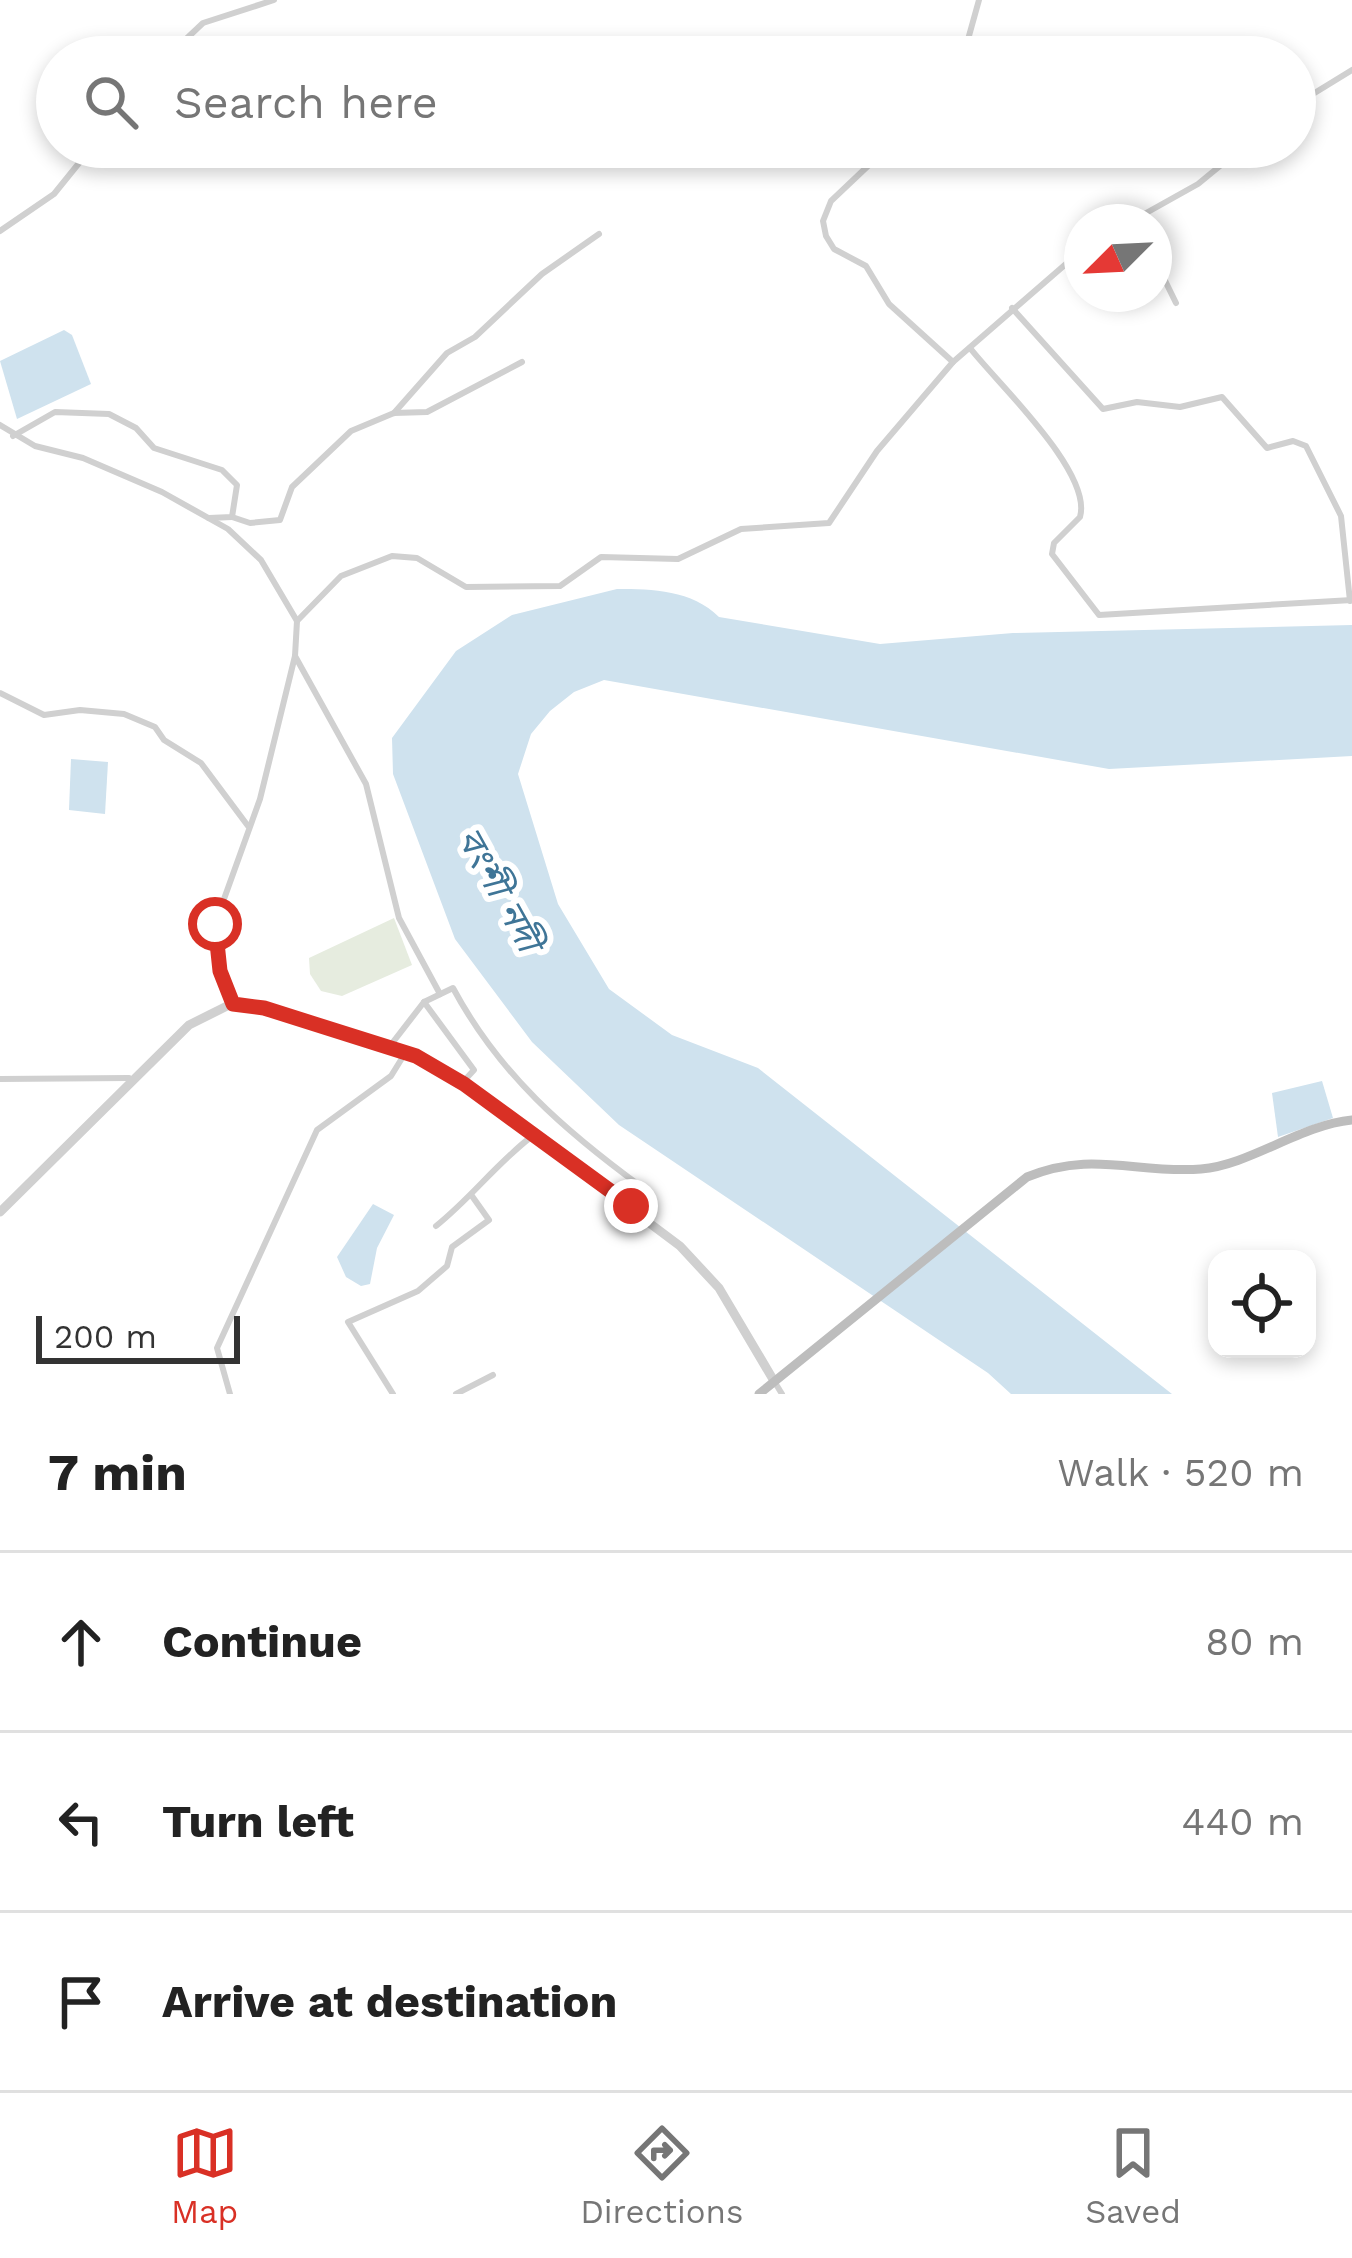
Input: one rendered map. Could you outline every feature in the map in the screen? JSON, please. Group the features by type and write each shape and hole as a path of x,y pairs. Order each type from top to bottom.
{"main road":[{"path":"759,1394 994,1200 1062,1162 1204,1169 1313,1128 1352,1120"}],"street":[{"path":"189,36 203,23 274,0"},
{"path":"969,36 980,0"},
{"path":"1316,92 1352,70"},
{"path":"0,231 54,194 75,168"},
{"path":"866,168 831,201 823,221 826,236 834,249 866,266 889,304 953,362"},
{"path":"1163,204 1217,168"},
{"path":"394,412 447,352 475,337 542,274 599,234"},
{"path":"297,621 341,576 392,556 417,558 466,587 560,586 601,557 678,560 741,529 823,525 877,451 953,362 1064,265"},
{"path":"1172,295 1176,303"},
{"path":"970,348 1025,411 1082,493 1080,517 1054,543 1052,554 1100,615 1351,601 1341,516 1306,446 1293,442 1268,448 1222,397 1180,407 1137,402 1103,409 1012,308"},
{"path":"209,518 232,517 250,523 280,520 285,499 309,468 351,430 394,412 427,412 522,362"},
{"path":"13,436 44,415 109,414 136,428 154,448 222,470 236,484 232,517"},
{"path":"0,425 13,436 98,464 209,518 261,560 297,621 295,656 215,924 220,971 233,1004"},
{"path":"295,656 366,784 399,918 440,994"},
{"path":"0,693 44,716 80,710 124,714 155,728 164,740 201,763 248,826"},
{"path":"390,1046 424,1002 452,988 498,1059 563,1130 643,1187 631,1206"},
{"path":"424,1002 474,1070 462,1083"},
{"path":"0,1212 129,1078 189,1025 233,1004 390,1046 462,1083 631,1206 719,1288 782,1394"},
{"path":"230,1394 217,1364 220,1336 317,1130 392,1076 406,1052"},
{"path":"0,1079 129,1078"},
{"path":"436,1226 472,1196 489,1171 534,1135"},
{"path":"393,1394 348,1322 418,1291 448,1267 452,1247 489,1220 472,1196"},
{"path":"456,1394 494,1375"}],"shaded area":[{"path":"394,918 412,965 342,996 321,991 310,974 309,958"}],"water":[{"path":"64,330 72,335 91,384 17,419 0,361"},
{"name":"বংশী নদী","path":"617,589 671,593 697,601 719,617 880,644 1013,633 1352,625 1352,756 1109,769 604,680 574,692 550,711 531,734 518,774 558,904 609,989 672,1035 758,1068 1172,1394 1011,1394 988,1373 619,1125 532,1042 455,939 393,774 392,738 456,651 512,615"},
{"path":"71,759 108,762 105,814 69,810"},
{"path":"1322,1081 1333,1118 1278,1137 1272,1093"},
{"path":"373,1204 394,1215 377,1248 370,1284 361,1286 346,1277 337,1257"}],"route":[{"path":"215,924 220,971 233,1004 250,1004 416,1056 464,1084 631,1206"}]}
